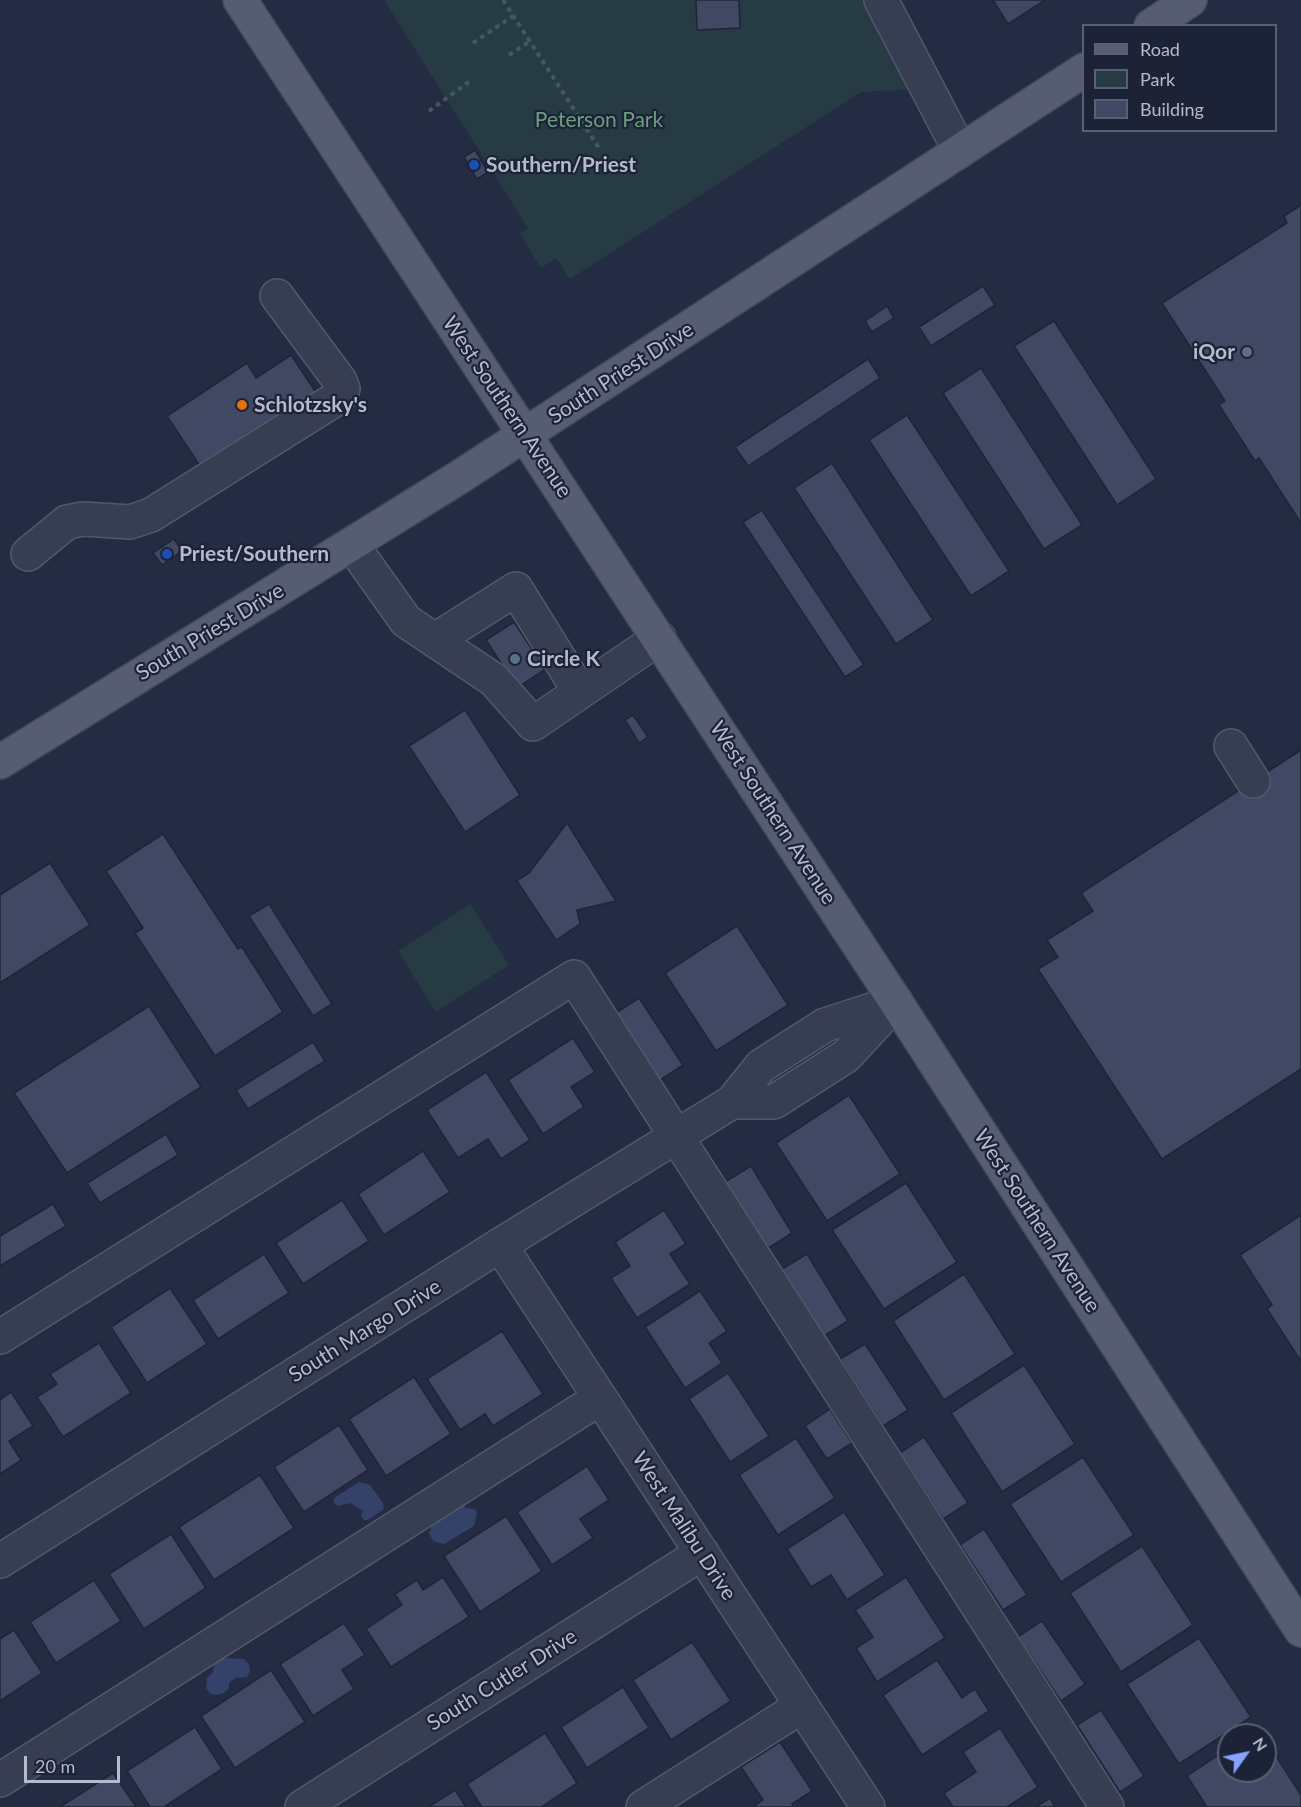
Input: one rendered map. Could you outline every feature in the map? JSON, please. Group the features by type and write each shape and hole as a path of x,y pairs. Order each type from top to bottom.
{"main road":[{"name":"West Southern Avenue","path":"240,0 896,1002 1301,1630"},
{"name":"South Priest Drive","path":"0,762 352,545 525,435 1082,71"}],"street":[{"path":"880,0 960,152"},
{"path":"27,554 67,522 83,519 130,522 152,515 339,397 343,389 340,381 277,296"},
{"path":"352,545 406,621 494,680 533,724 659,638"},
{"path":"435,640 516,589 580,692"},
{"path":"1231,746 1253,781"},
{"path":"0,1337 574,977 1107,1807"},
{"name":"South Margo Drive","path":"0,1562 500,1245 732,1102 760,1066 825,1025 896,1002"},
{"name":"West Malibu Drive","path":"500,1245 868,1807"},
{"path":"0,1780 600,1398"},
{"name":"South Cutler Drive","path":"302,1807 702,1553"},
{"path":"643,1807 802,1706"}],"path":[{"path":"503,0 599,147"},
{"path":"473,43 513,16"},
{"path":"509,55 530,41"},
{"path":"429,111 470,81"}],"green space":[{"name":"Peterson Park","path":"384,0 868,0 916,89 861,92 570,279 556,258 541,268 520,234 528,228"},
{"path":"470,904 509,965 436,1012 398,951"}],"water":[{"path":"359,1482 370,1485 383,1503 384,1509 368,1520 364,1520 361,1516 363,1511 350,1503 338,1506 334,1503 334,1498"},
{"path":"464,1505 465,1508 475,1509 477,1513 474,1526 444,1544 433,1541 429,1533 432,1525"},
{"path":"226,1658 244,1659 249,1664 250,1671 247,1677 235,1678 229,1683 229,1688 224,1693 210,1694 206,1688 207,1678 213,1672 215,1663"}],"building":[{"path":"696,0 739,0 740,28 697,30"},
{"path":"993,0 1045,0 1008,24"},
{"path":"475,150 488,172 477,179 464,157"},
{"name":"iQor","path":"1301,205 1301,523 1259,458 1255,461 1219,405 1225,401 1162,303 1287,223 1284,216"},
{"path":"983,286 995,305 931,346 919,327"},
{"path":"887,306 894,318 872,332 865,321"},
{"path":"1054,321 1156,479 1117,505 1014,346"},
{"name":"Schlotzsky's","path":"291,355 317,394 202,469 167,416 247,363 256,378"},
{"path":"868,359 880,378 748,466 735,447"},
{"path":"981,368 1082,525 1044,549 943,393"},
{"path":"907,415 1009,571 971,596 869,440"},
{"path":"832,463 933,620 896,644 794,488"},
{"path":"762,510 864,665 845,677 743,522"},
{"path":"174,539 182,551 162,565 153,553"},
{"path":"514,622 545,669 517,688 486,640"},
{"path":"465,710 520,795 465,832 409,746"},
{"path":"633,715 648,737 639,743 625,720"},
{"path":"1301,750 1301,1069 1162,1159 1038,969 1058,957 1047,940 1093,911 1081,893"},
{"path":"567,823 616,901 577,910 580,924 556,940 517,881 529,873"},
{"path":"163,834 238,949 242,947 283,1012 215,1056 135,933 143,928 106,871"},
{"path":"50,863 90,925 0,983 0,895"},
{"path":"269,904 332,1004 313,1016 249,916"},
{"path":"737,926 788,1005 716,1051 665,973"},
{"path":"639,998 683,1065 657,1082 613,1015"},
{"path":"149,1006 201,1087 67,1173 14,1093"},
{"path":"573,1038 595,1072 571,1087 584,1107 543,1134 508,1080"},
{"path":"313,1042 325,1061 248,1109 236,1090"},
{"path":"486,1072 530,1140 501,1159 488,1139 458,1158 427,1110"},
{"path":"849,1095 900,1174 827,1221 776,1143"},
{"path":"166,1134 178,1155 100,1203 87,1183"},
{"path":"423,1151 450,1192 384,1235 358,1194"},
{"path":"751,1166 792,1233 767,1249 725,1182"},
{"path":"906,1183 957,1262 884,1309 832,1230"},
{"path":"342,1200 369,1241 303,1284 276,1243"},
{"path":"53,1204 66,1226 0,1266 0,1236"},
{"path":"664,1210 686,1244 670,1254 690,1284 637,1318 611,1278 630,1266 615,1242"},
{"path":"1301,1215 1301,1361 1267,1309 1272,1305 1240,1255"},
{"path":"264,1254 289,1293 218,1339 193,1300"},
{"path":"807,1254 848,1321 824,1336 782,1269"},
{"path":"964,1274 1015,1354 944,1400 893,1321"},
{"path":"170,1288 207,1344 147,1383 111,1327"},
{"path":"700,1291 727,1331 709,1343 722,1363 685,1388 645,1327"},
{"path":"502,1331 543,1394 493,1426 485,1414 460,1430 427,1379"},
{"path":"99,1343 131,1393 63,1437 37,1397 57,1384 50,1374"},
{"path":"865,1344 908,1410 883,1426 840,1359"},
{"path":"1024,1365 1075,1444 1002,1492 951,1413"},
{"path":"728,1373 769,1436 730,1462 689,1399"},
{"path":"414,1377 451,1434 386,1476 349,1419"},
{"path":"11,1392 33,1426 9,1441 21,1460 0,1474 0,1400"},
{"path":"830,1409 852,1443 827,1459 805,1426"},
{"path":"339,1425 368,1470 304,1512 274,1467"},
{"path":"924,1437 968,1503 943,1519 900,1453"},
{"path":"796,1438 835,1498 778,1535 739,1475"},
{"path":"1083,1457 1134,1535 1061,1582 1010,1504"},
{"path":"587,1466 609,1500 580,1519 593,1538 552,1565 517,1512"},
{"path":"260,1475 294,1528 214,1580 179,1527"},
{"path":"844,1512 885,1575 847,1600 831,1575 811,1587 787,1549"},
{"path":"506,1516 542,1571 480,1612 444,1556"},
{"path":"984,1529 1027,1595 1003,1610 960,1545"},
{"path":"171,1534 206,1588 144,1629 109,1574"},
{"path":"1142,1546 1193,1625 1121,1672 1070,1593"},
{"path":"443,1577 469,1617 391,1667 366,1629 402,1605 395,1594 417,1580 423,1590"},
{"path":"906,1577 945,1638 877,1682 856,1648 873,1637 855,1610"},
{"path":"94,1580 121,1621 56,1663 30,1622"},
{"path":"1042,1621 1085,1684 1061,1701 1018,1637"},
{"path":"344,1623 365,1655 342,1670 354,1689 313,1716 280,1664"},
{"path":"14,1630 42,1673 0,1701 0,1639"},
{"path":"1199,1638 1251,1717 1242,1723 1217,1723 1217,1739 1179,1764 1127,1684"},
{"path":"692,1642 731,1701 671,1740 633,1680"},
{"path":"937,1660 962,1698 975,1689 989,1711 922,1755 883,1695"},
{"path":"271,1670 305,1722 235,1768 201,1716"},
{"path":"623,1687 649,1728 587,1768 561,1727"},
{"path":"1101,1710 1144,1776 1120,1792 1077,1725"},
{"path":"195,1727 222,1769 164,1807 150,1807 127,1771"},
{"path":"1000,1728 1038,1787 1007,1807 953,1807 944,1793 976,1772 963,1752"},
{"path":"545,1733 577,1783 541,1807 482,1807 467,1784"},
{"path":"780,1742 812,1791 792,1804 794,1807 753,1807 763,1800 741,1767"},
{"path":"1217,1756 1217,1783 1277,1783 1277,1758 1301,1795 1301,1807 1207,1807 1187,1776"},
{"path":"113,1773 136,1807 60,1807"},
{"path":"455,1790 466,1807 429,1807"},
{"path":"1050,1798 1055,1807 1036,1807"}],"place":[{"name":"Southern/Priest","path":"474,165"},
{"name":"iQor","path":"1247,352"},
{"name":"Schlotzsky's","path":"242,405"},
{"name":"Priest/Southern","path":"167,554"},
{"name":"Circle K","path":"515,659"}]}
